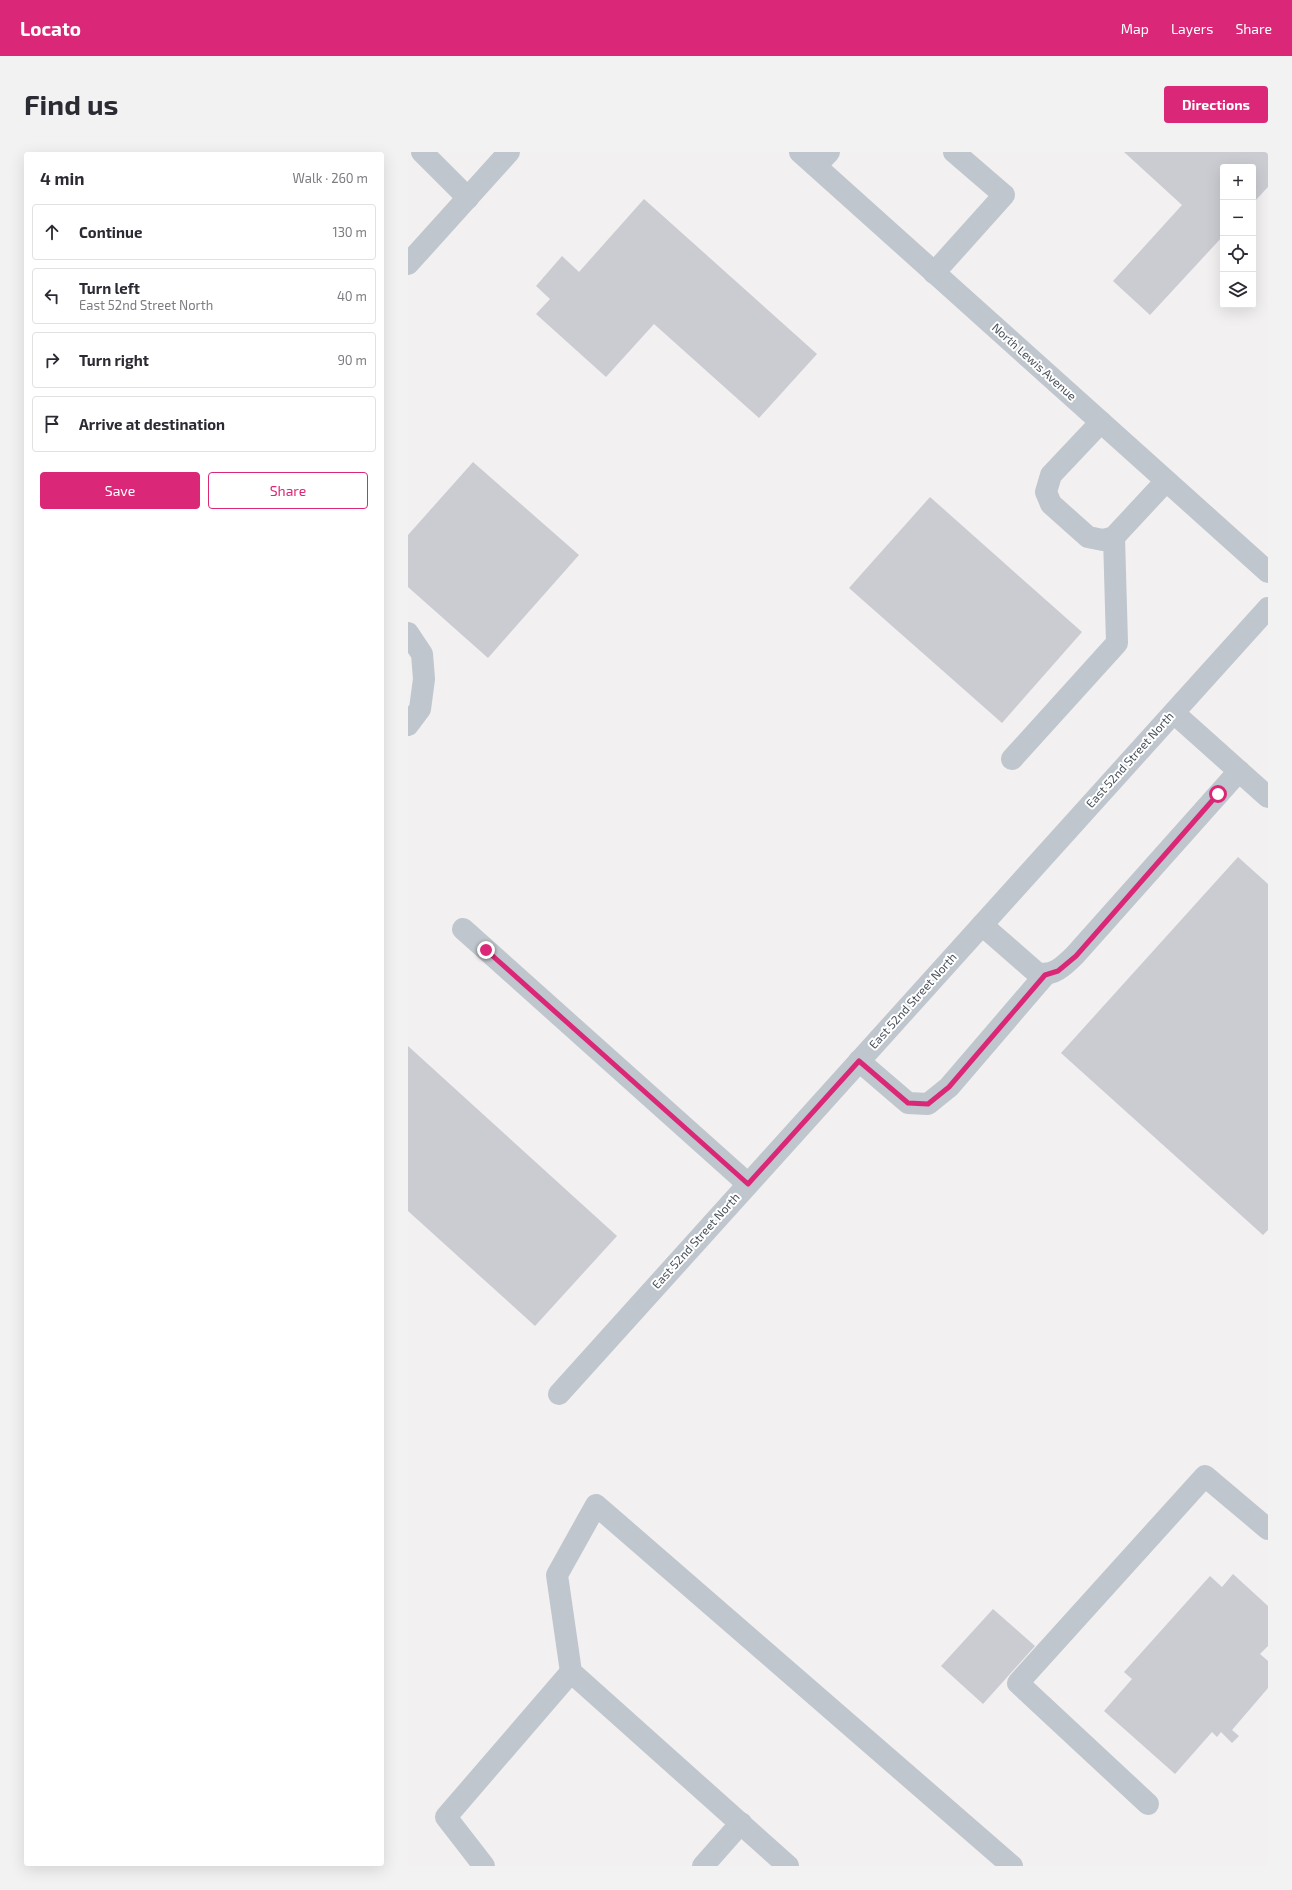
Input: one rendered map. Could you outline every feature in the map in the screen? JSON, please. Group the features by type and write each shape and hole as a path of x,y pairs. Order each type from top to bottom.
{"street":[{"path":"422,152 468,198"},
{"path":"408,264 509,152"},
{"name":"North Lewis Avenue","path":"800,152 822,159 934,273 1268,572"},
{"path":"934,273 1004,195 954,152"},
{"path":"1101,422 1051,475 1046,492 1051,504 1088,537 1103,540 1114,537 1166,481"},
{"path":"1012,759 1117,643 1114,537"},
{"name":"East 52nd Street North","path":"559,1394 1268,608"},
{"path":"408,633 422,654 424,679 420,709 408,725"},
{"path":"1174,713 1268,797"},
{"path":"982,925 1037,973 1045,975 1058,971 1076,956 1239,771"},
{"path":"463,929 748,1184"},
{"path":"859,1061 908,1103 928,1104 949,1087 1045,975"},
{"path":"1148,1804 1018,1683 1205,1476 1268,1529"},
{"path":"788,1866 571,1672 557,1575 596,1505 1012,1866"},
{"path":"484,1866 446,1817 571,1672"},
{"path":"704,1866 741,1823"}],"building":[{"path":"1124,152 1268,152 1268,187 1256,200 1256,164 1220,164 1220,239 1150,315 1113,281 1182,205"},
{"path":"644,199 817,354 759,418 654,324 606,377 536,314 550,299 536,286 562,256 579,272"},
{"path":"473,462 579,555 488,658 408,587 408,535"},
{"path":"930,497 1082,632 1002,723 849,588"},
{"path":"1238,857 1268,884 1268,1230 1263,1235 1061,1053"},
{"path":"408,1046 617,1236 535,1326 408,1211"},
{"path":"1233,1574 1268,1606 1268,1646 1260,1654 1268,1661 1268,1688 1232,1730 1239,1736 1232,1743 1221,1732 1217,1737 1212,1732 1175,1774 1104,1711 1132,1679 1124,1672 1210,1576 1222,1587"},
{"path":"993,1609 1035,1646 983,1704 941,1666"}],"route":[{"path":"486,950 748,1184 859,1061 908,1103 928,1104 949,1087 1045,975 1058,971 1076,956 1218,794"}]}
